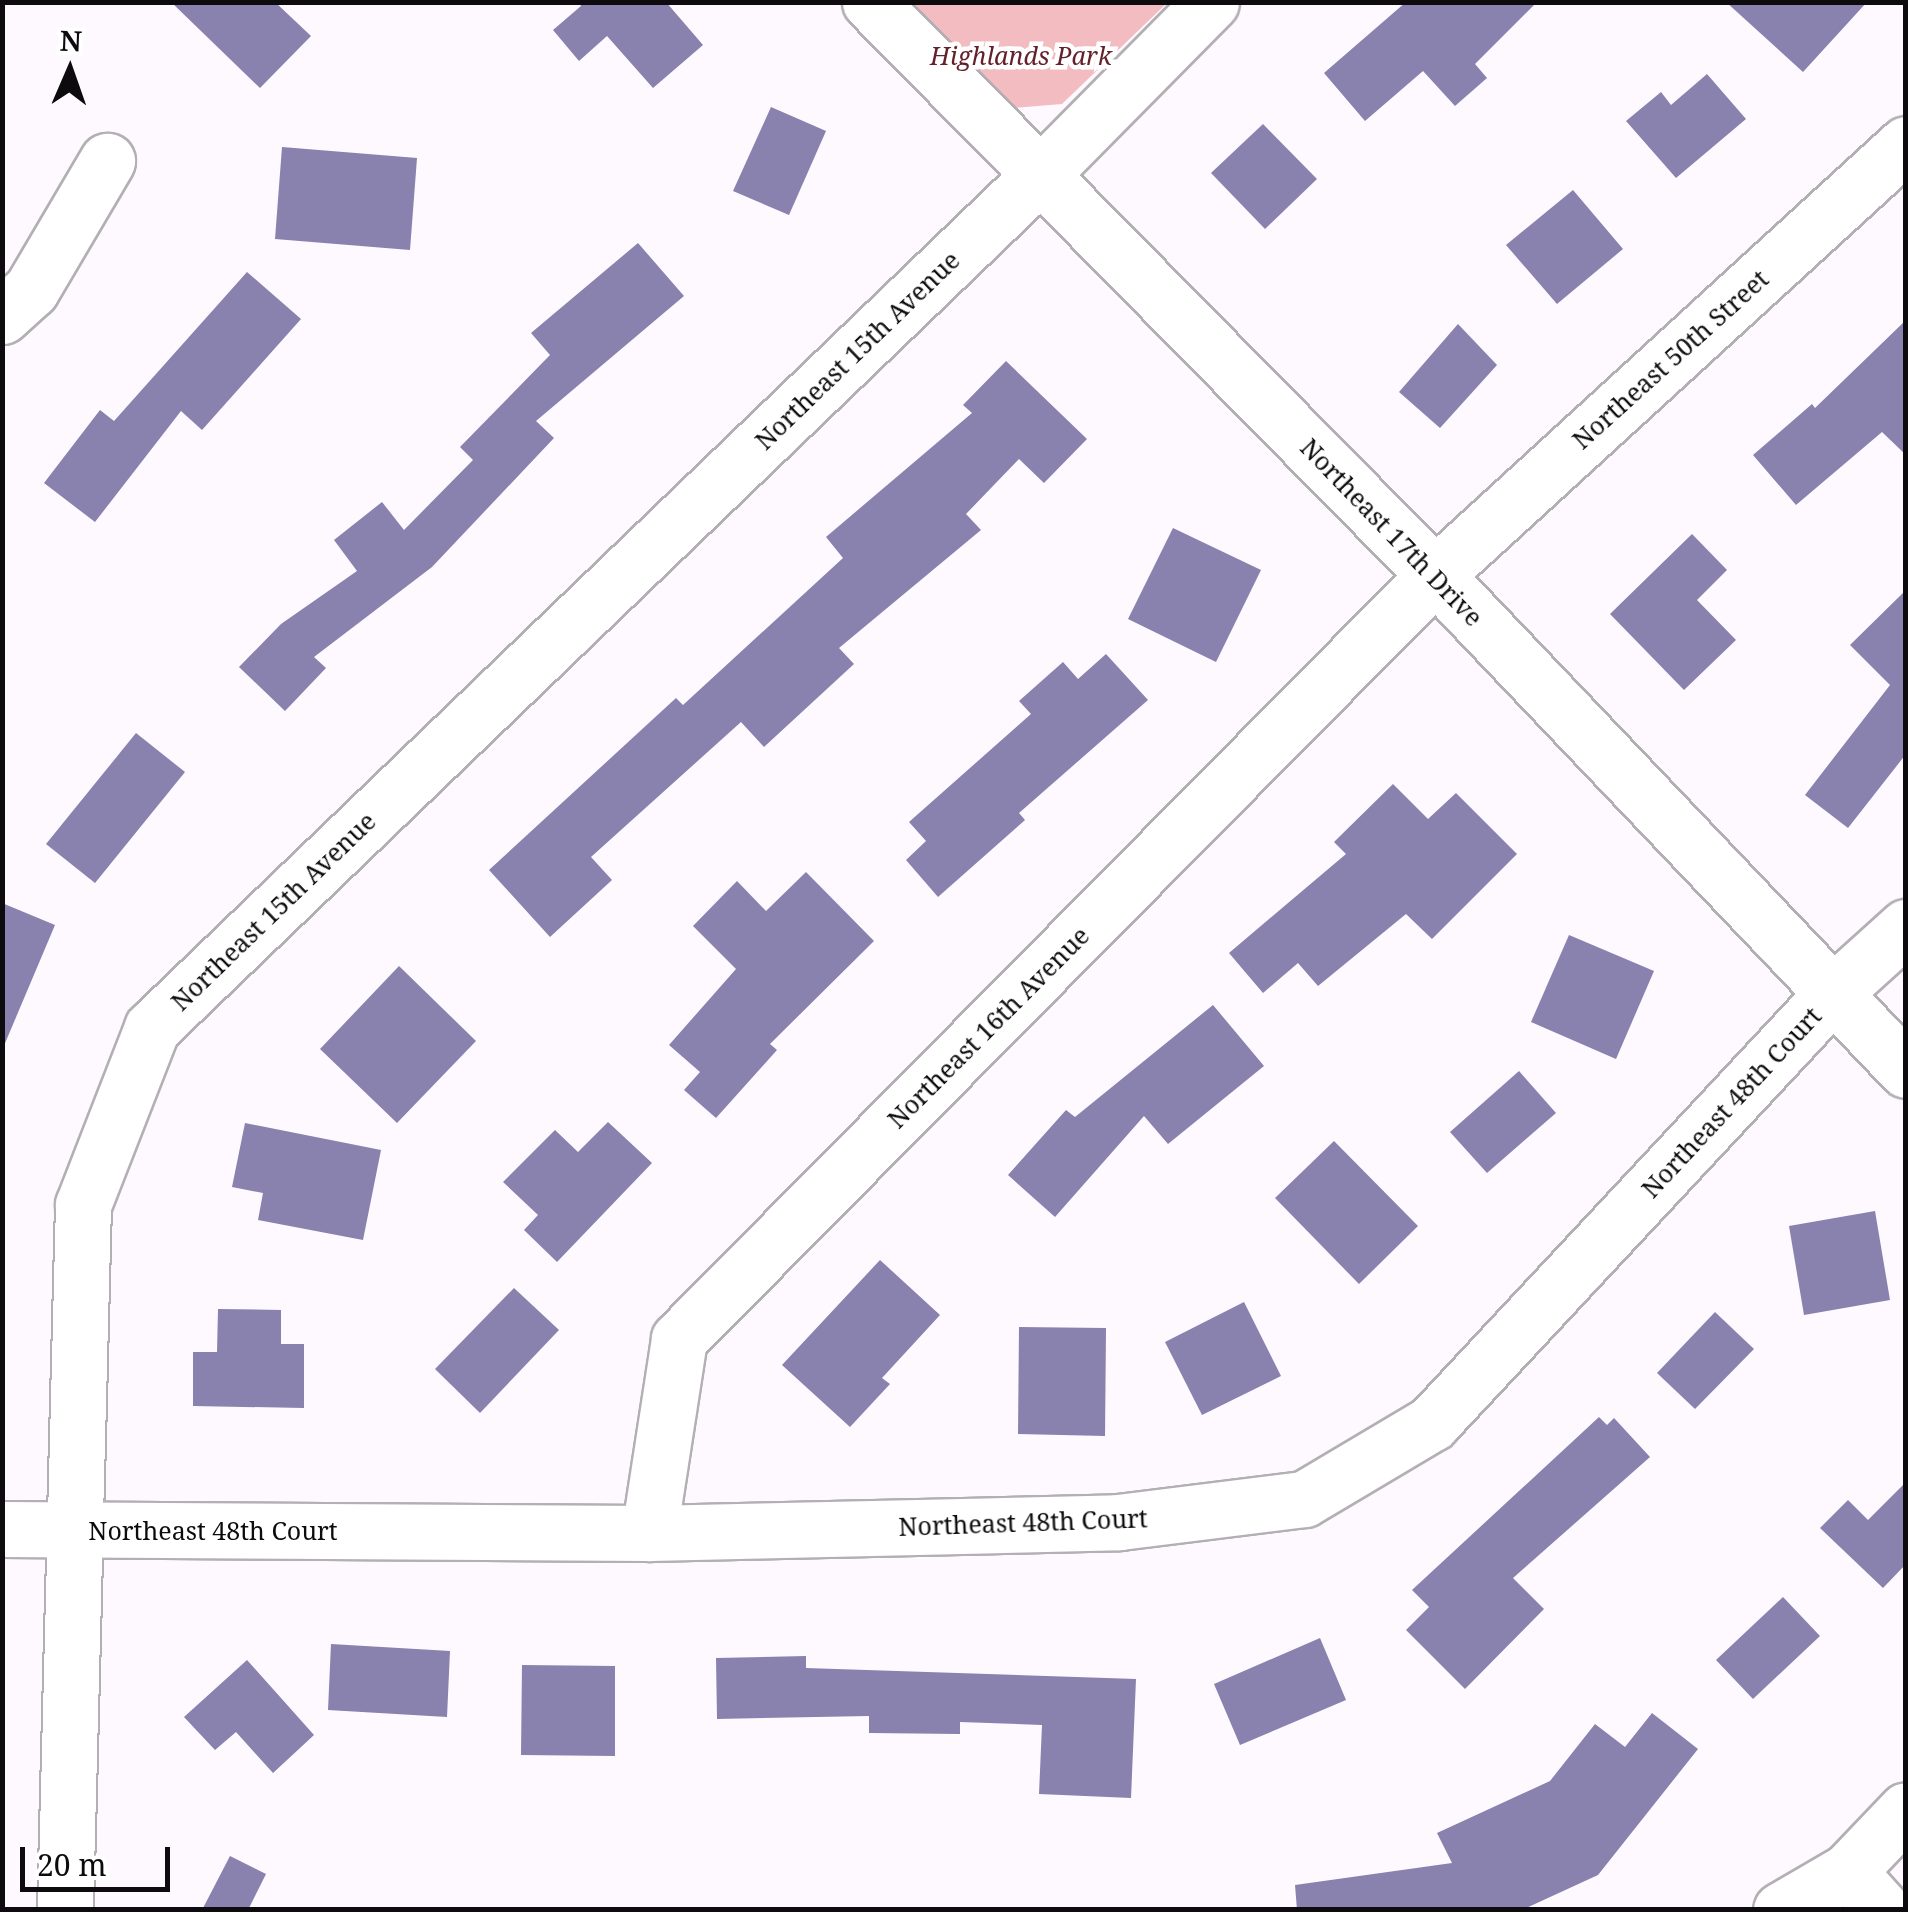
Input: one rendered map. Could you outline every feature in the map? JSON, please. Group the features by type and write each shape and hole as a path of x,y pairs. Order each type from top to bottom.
{"street":[{"name":"Northeast 17th Drive","path":"870,2 1435,575 1906,1070"},
{"name":"Northeast 15th Avenue","path":"66,1910 82,1206 152,1028 1040,175 1212,2"},
{"name":"Northeast 50th Street","path":"1435,575 1906,144"},
{"path":"2,316 32,290 107,160"},
{"name":"Northeast 16th Avenue","path":"649,1533 679,1339 1435,575"},
{"name":"Northeast 48th Court","path":"2,1528 649,1533 1119,1522 1304,1500 1432,1424 1834,992 1906,927"},
{"path":"1781,1910 1865,1890 1906,1810"}],"green space":[{"name":"Highlands Park","path":"899,3 1167,3 1062,104 1001,109"}],"building":[{"path":"171,2 275,2 311,36 260,88"},
{"path":"579,2 666,2 703,45 653,88 607,36 579,61 553,30 581,6"},
{"path":"1406,2 1537,2 1475,64 1487,78 1455,106 1423,71 1365,121 1324,73"},
{"path":"1726,2 1867,2 1803,72"},
{"path":"1707,74 1746,119 1676,178 1626,121 1661,92 1671,105"},
{"path":"771,107 826,131 789,215 733,191"},
{"path":"1263,124 1317,179 1265,229 1211,173"},
{"path":"282,147 417,158 410,250 275,239"},
{"path":"1573,190 1623,249 1557,304 1506,245"},
{"path":"638,243 684,296 536,421 554,438 432,567 314,657 326,668 285,711 239,667 281,624 357,571 334,540 382,502 404,530 473,460 460,447 550,355 531,333"},
{"path":"247,272 301,319 202,430 181,411 95,522 44,483 100,410 114,421"},
{"path":"1906,320 1906,455 1882,432 1796,505 1753,455 1812,404 1815,408"},
{"path":"1458,324 1497,365 1440,428 1399,392"},
{"path":"1006,361 1087,439 1044,483 1019,459 966,514 981,530 839,648 854,664 764,747 741,722 591,857 612,880 550,937 489,870 676,698 683,705 843,558 826,537 972,413 963,405"},
{"path":"1173,528 1261,570 1216,662 1128,619"},
{"path":"1692,534 1727,570 1697,600 1736,640 1684,690 1610,614"},
{"path":"1906,590 1906,754 1848,828 1805,795 1890,685 1850,645"},
{"path":"1106,654 1148,700 1019,813 1025,820 938,897 906,860 926,841 909,822 1031,714 1019,701 1063,662 1078,679"},
{"path":"136,733 185,772 95,883 46,844"},
{"path":"1393,784 1428,819 1456,793 1517,854 1432,939 1406,914 1318,986 1298,963 1263,993 1229,953 1346,854 1334,842"},
{"path":"806,872 874,941 770,1044 777,1050 716,1118 684,1090 700,1072 669,1045 736,969 693,926 737,881 766,911"},
{"path":"2,903 55,925 3,1048 2,1048"},
{"path":"1569,935 1654,971 1616,1059 1531,1022"},
{"path":"399,966 476,1041 397,1123 320,1049"},
{"path":"1213,1005 1264,1066 1168,1144 1144,1116 1055,1217 1008,1175 1066,1110 1075,1117"},
{"path":"1519,1071 1556,1113 1487,1173 1450,1132"},
{"path":"608,1122 652,1163 557,1262 524,1230 538,1215 503,1182 555,1130 578,1152"},
{"path":"245,1123 381,1150 363,1240 258,1220 263,1193 232,1187"},
{"path":"1334,1141 1418,1226 1359,1284 1275,1198"},
{"path":"1875,1211 1890,1300 1804,1315 1789,1226"},
{"path":"880,1260 940,1315 882,1378 890,1384 850,1427 782,1365"},
{"path":"514,1288 559,1330 480,1413 435,1369"},
{"path":"1244,1302 1281,1376 1202,1415 1165,1342"},
{"path":"218,1309 281,1310 281,1344 304,1344 304,1408 193,1406 193,1352 217,1352"},
{"path":"1715,1312 1754,1349 1695,1409 1657,1373"},
{"path":"1019,1327 1106,1328 1105,1436 1018,1434"},
{"path":"1599,1417 1607,1425 1614,1418 1650,1457 1513,1578 1544,1609 1465,1689 1406,1630 1429,1607 1412,1590"},
{"path":"1906,1482 1906,1564 1883,1588 1820,1528 1848,1500 1868,1520"},
{"path":"1783,1597 1820,1636 1753,1699 1716,1660"},
{"path":"1320,1638 1346,1700 1240,1745 1214,1684"},
{"path":"331,1644 450,1651 447,1717 328,1710"},
{"path":"806,1656 806,1668 1136,1679 1131,1798 1039,1794 1042,1725 960,1722 960,1734 869,1733 869,1716 717,1719 716,1658"},
{"path":"247,1660 314,1735 273,1773 236,1732 215,1750 184,1717"},
{"path":"522,1665 615,1666 615,1756 521,1755"},
{"path":"1652,1713 1698,1749 1598,1875 1522,1910 1297,1910 1295,1885 1452,1863 1437,1833 1550,1781 1595,1724 1625,1747"},
{"path":"230,1856 266,1874 248,1910 202,1910"}]}
